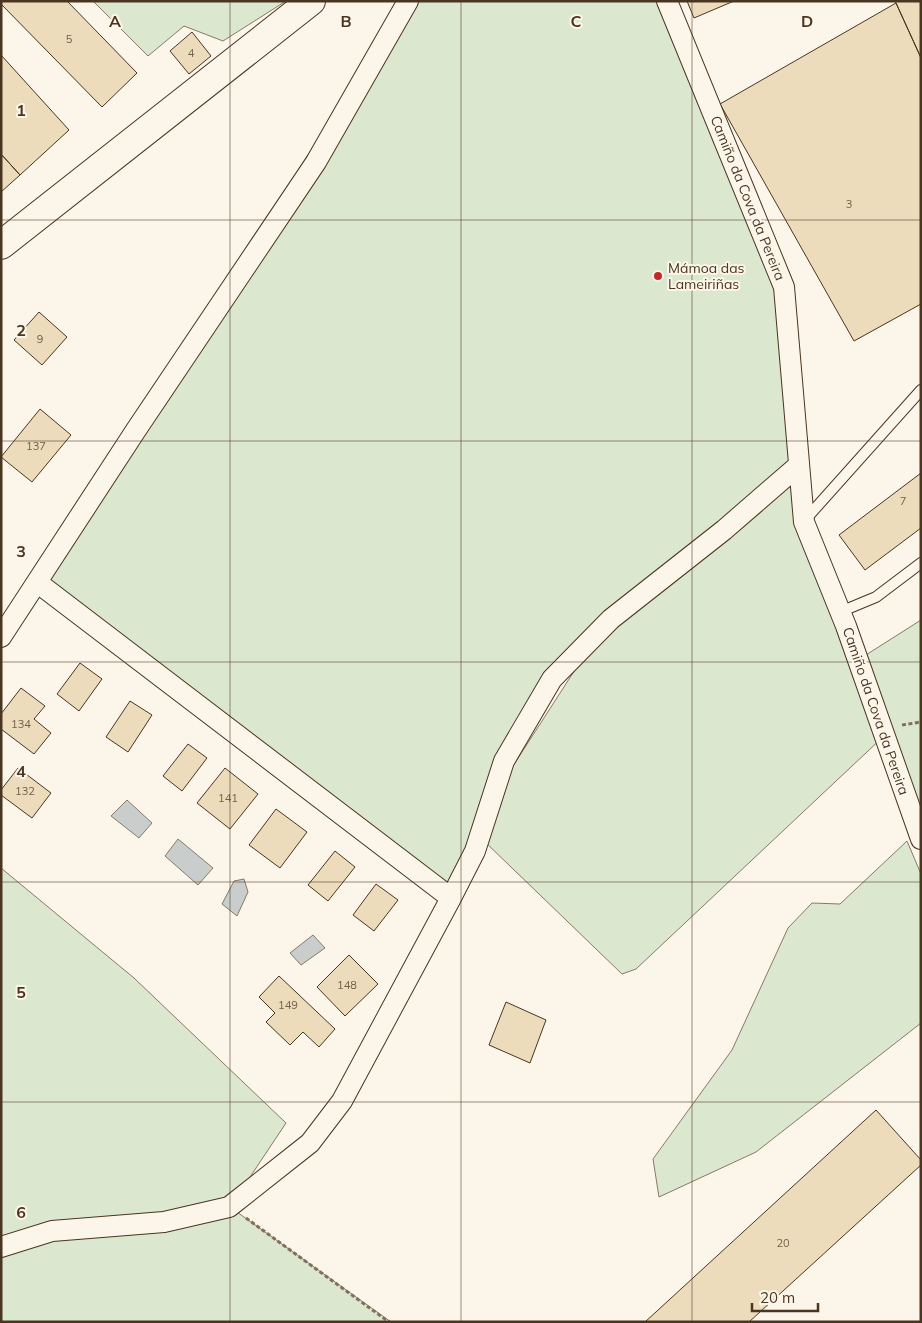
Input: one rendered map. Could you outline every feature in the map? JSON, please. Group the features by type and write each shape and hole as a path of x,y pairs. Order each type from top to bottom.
{"street":[{"path":"1,244 311,1"},
{"path":"1,637 136,430 316,162 408,1"},
{"name":"Camiño da Cova da Pereira","path":"667,1 784,287 804,522 840,612 921,839"},
{"path":"1,1247 52,1231 164,1222 229,1207 310,1142 342,1101 451,898 475,851 504,761 552,679 611,619 724,530 799,465"},
{"path":"38,583 451,898"}],"lane":[{"path":"804,522 921,390"},
{"name":"Camiño da Cova da Pereira","path":"840,612 876,597 921,563"}],"path":[{"path":"229,1207 389,1322"}],"green space":[{"path":"93,1 286,1 223,41 184,26 148,56"},
{"path":"405,1 667,1 784,287 810,539 858,660 921,620 921,839 884,736 636,969 622,974 484,841 511,769 582,659 745,513 646,592 538,704 451,898 38,583"},
{"path":"907,841 921,874 921,1023 756,1152 659,1197 653,1159 732,1050 788,928 812,903 840,904"},
{"path":"1,868 134,978 286,1123 230,1207 391,1322 1,1322"}],"shaded area":[{"path":"127,800 152,823 139,838 111,816"},
{"path":"178,839 213,868 198,885 165,856"},
{"path":"244,879 248,892 237,916 222,904 234,881"},
{"path":"313,935 325,948 301,965 290,953"}],"building":[{"path":"1,1 67,1 137,73 102,107 1,4"},
{"path":"687,1 734,1 694,18"},
{"path":"895,1 921,1 921,58 896,3"},
{"path":"896,3 921,58 921,304 854,341 720,104"},
{"path":"192,32 211,56 189,74 170,51"},
{"path":"1,55 69,130 20,175 1,154"},
{"path":"1,154 20,175 1,192"},
{"path":"39,312 67,337 42,365 14,340"},
{"path":"40,409 71,435 32,482 1,457"},
{"path":"921,473 921,528 865,570 839,535"},
{"path":"80,663 102,679 79,711 57,694"},
{"path":"21,688 45,706 34,719 51,733 34,754 1,729 1,714"},
{"path":"130,701 152,715 128,752 106,737"},
{"path":"188,744 207,758 182,791 163,776"},
{"path":"18,768 51,793 32,818 1,795 1,790"},
{"path":"225,768 258,794 230,829 197,803"},
{"path":"276,809 307,832 280,868 249,845"},
{"path":"335,851 355,867 328,901 308,885"},
{"path":"376,884 398,900 374,931 353,915"},
{"path":"349,955 378,984 345,1016 317,987"},
{"path":"279,976 335,1029 319,1047 303,1032 290,1045 266,1022 275,1013 259,997"},
{"path":"506,1002 546,1020 530,1063 489,1045"},
{"path":"876,1110 921,1160 921,1165 749,1322 645,1322"}],"place":[{"name":"Mámoa das Lameiriñas","path":"658,276"}]}
